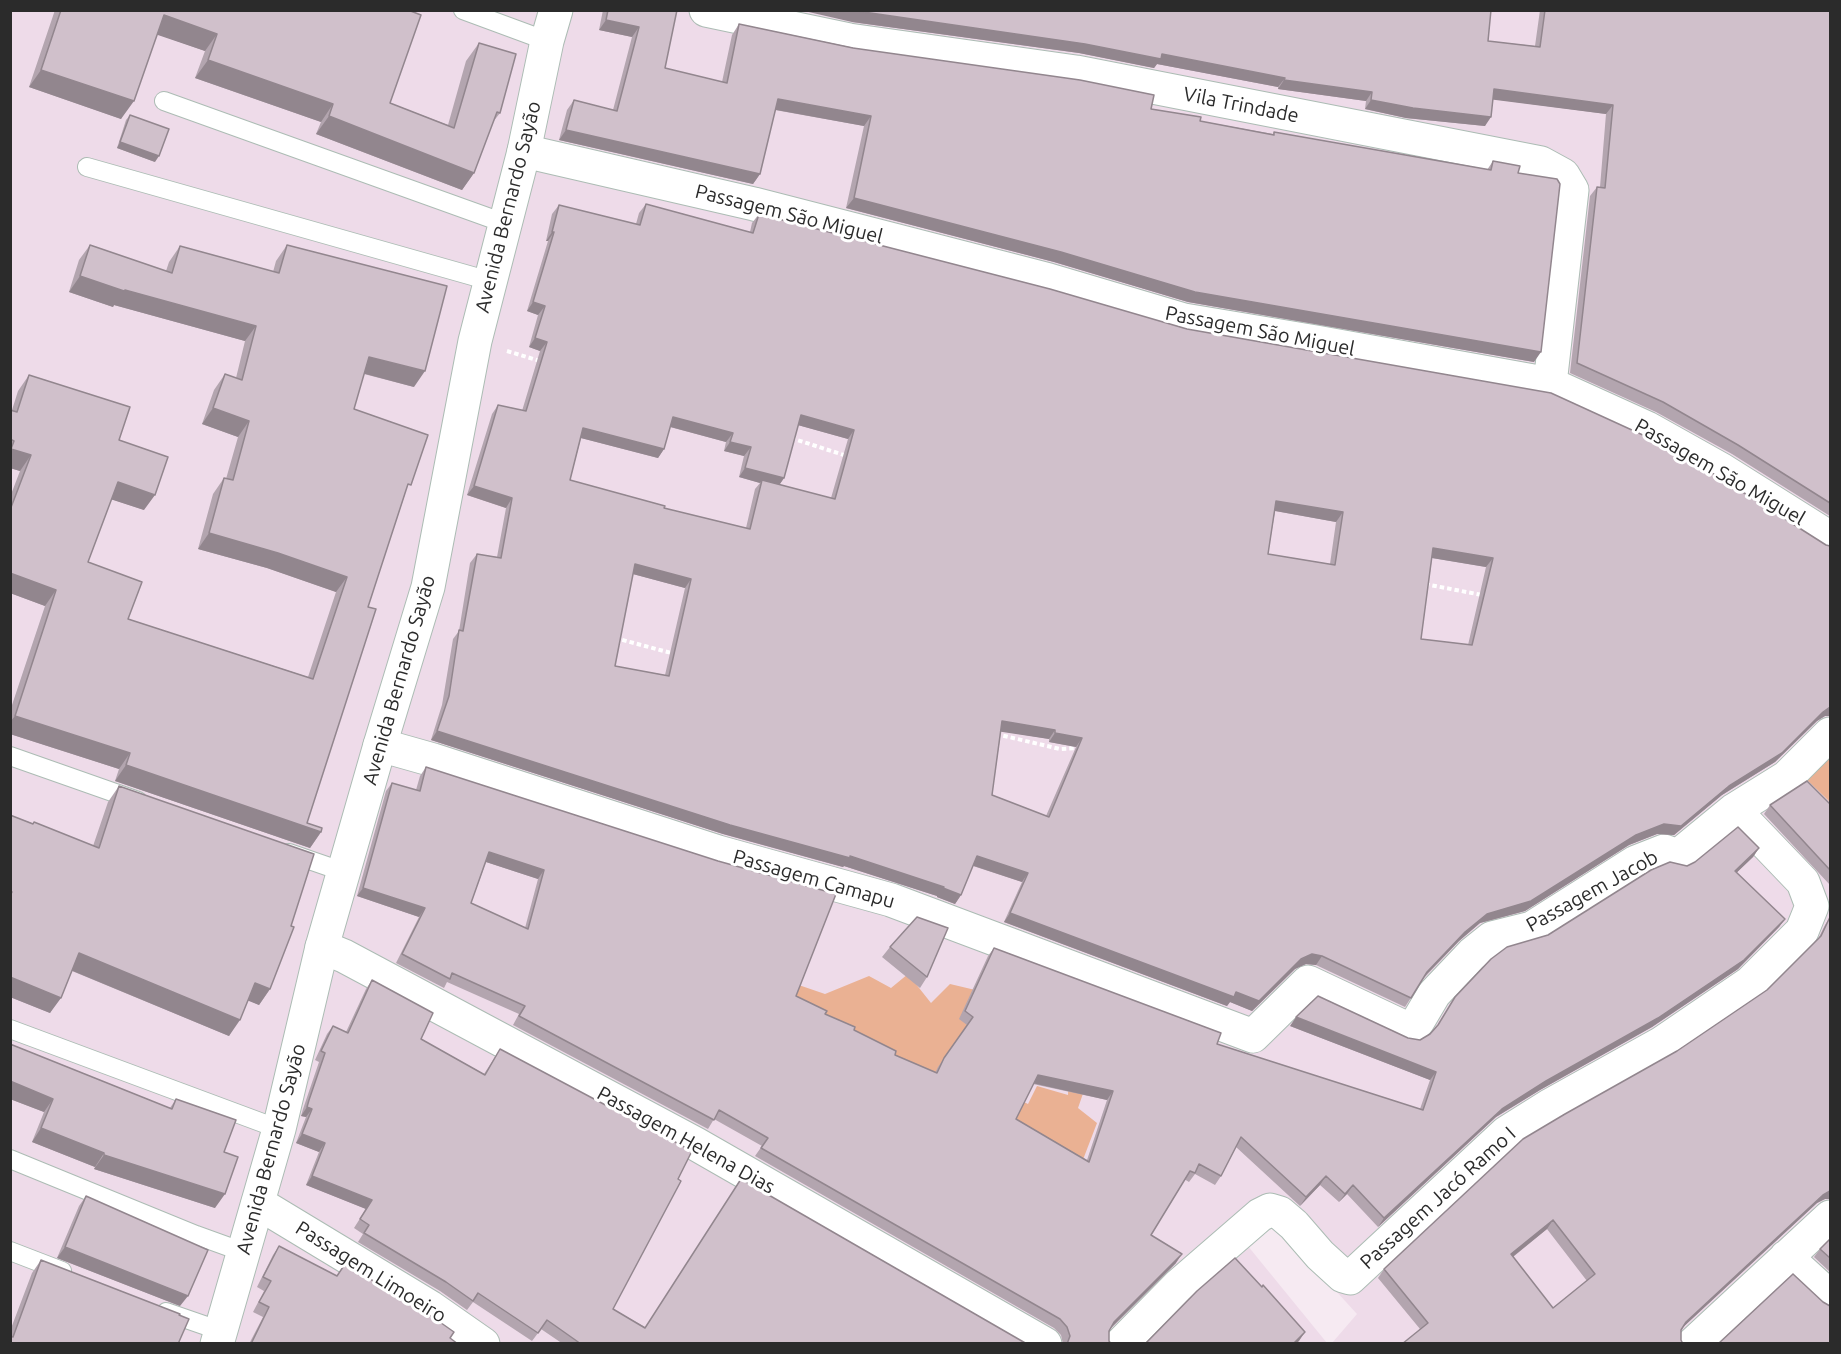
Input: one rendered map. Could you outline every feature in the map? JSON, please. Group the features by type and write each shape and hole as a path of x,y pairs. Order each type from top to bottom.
{"street":[{"name":"Vila Trindade","path":"706,10 849,40 1076,72 1541,163 1563,175 1572,190 1550,384"},
{"name":"Avenida Bernardo Sayão","path":"219,1337 243,1252 266,1208 279,1130 333,952 344,872 390,748 428,587 475,341 524,151 551,26"},
{"name":"Passagem São Miguel","path":"524,151 754,204 1038,277 1184,320 1550,384 1647,428 1722,470 1830,538"},
{"name":"Passagem Jacob","path":"1241,1033 1253,1036 1308,982 1410,1030 1434,994 1472,954 1492,938 1532,928 1636,862 1664,851 1678,856 1734,810 1787,777 1830,734"},
{"name":"Passagem Camapu","path":"390,748 718,852 891,900 1241,1033"},
{"name":"Passagem Jacó Ramo I","path":"1121,1344 1178,1286 1260,1215 1270,1210 1280,1213 1294,1225 1320,1255 1343,1276 1350,1278 1506,1133 1548,1106 1662,1043 1750,983 1802,931 1812,906 1803,882 1734,810"},
{"name":"Passagem Helena Dias","path":"333,952 696,1144 1045,1344"},
{"name":"Passagem Limoeiro","path":"266,1208 430,1307 483,1344"},
{"path":"1693,1344 1830,1217"},
{"path":"1786,1257 1830,1297"}],"lane":[{"path":"463,10 551,26"},
{"path":"164,101 504,223"},
{"path":"87,167 490,281"},
{"path":"10,756 155,807"},
{"path":"277,849 344,872"},
{"path":"10,1029 279,1130"},
{"path":"10,1159 243,1252"},
{"path":"10,1251 76,1277"},
{"path":"152,1307 219,1337"}],"path":[{"path":"475,341 542,361"},
{"path":"787,437 853,458"},
{"path":"1420,584 1487,596"},
{"path":"609,636 677,654"},
{"path":"992,733 1060,749 1082,748"}],"shaded area":[{"path":"1830,758 1830,802 1806,779"},
{"path":"908,974 931,1003 950,984 988,993 934,1082 786,993 787,981 825,994 869,976 891,988"},
{"path":"1069,1066 1087,1082 1078,1108 1097,1123 1071,1191 994,1114 1006,1093 1028,1104 1037,1086 1068,1095"},
{"path":"1270,1219 1357,1314 1332,1343 1327,1343 1243,1240"}],"building":[{"path":"61,10 408,10 421,15 390,103 454,128 479,43 516,54 500,113 497,112 474,173 329,116 333,104 208,60 217,34 164,15 134,101 41,70"},
{"path":"608,10 677,10 665,68 727,83 739,24 853,48 1080,80 1154,95 1151,109 1201,117 1200,121 1491,170 1493,161 1520,166 1518,173 1557,179 1560,184 1541,352 1195,292 1061,252 854,198 871,116 778,99 760,174 566,130 574,100 617,111 639,27 606,20"},
{"path":"850,10 1491,10 1488,41 1540,47 1545,10 1830,10 1830,503 1738,445 1663,402 1577,363 1597,187 1605,188 1613,105 1494,89 1491,117 1413,108 1371,100 1372,92 1284,80 1285,78 1162,54 1161,59 1085,44"},
{"path":"130,115 169,129 159,156 120,142"},
{"path":"646,204 753,233 759,214 1050,289 1187,329 1551,393 1645,436 1719,477 1830,546 1830,707 1782,753 1729,786 1681,826 1664,824 1636,835 1531,901 1487,914 1465,932 1427,972 1411,998 1322,956 1312,954 1301,959 1259,1001 1236,992 1234,997 1010,913 1028,873 977,856 961,895 944,887 850,856 850,858 730,825 437,731 449,696 459,630 463,631 477,554 501,558 512,498 474,486 498,405 526,411 547,342 535,338 545,306 533,302 554,232 552,232 559,205 640,225","holes":["801,415 854,430 835,499 762,480 750,529 664,508 665,506 570,480 583,428 664,449 673,417 733,433 730,442 751,447 745,468 784,478","1276,501 1343,512 1335,565 1268,554","1433,548 1493,558 1472,645 1421,639","635,564 691,579 669,676 615,666","1002,721 1055,730 1055,733 1082,738 1049,817 992,795"]},
{"path":"90,245 172,273 180,246 279,273 287,245 447,286 425,371 369,357 354,409 428,435 411,485 408,484 368,607 376,609 307,823 322,828 321,832 126,765 130,753 15,716 56,590 10,573 10,510 31,455 11,449 14,441 10,439 10,410 17,412 29,375 130,407 119,440 168,457 155,495 118,482 88,562 142,582 128,619 313,679 347,577 278,553 209,533 224,478 233,480 249,421 213,408 225,374 242,380 256,326 124,291 80,276"},
{"path":"426,767 718,861 836,894 796,996 827,1011 825,1014 855,1027 854,1030 896,1051 895,1055 937,1073 944,1058 973,1017 965,1011 994,948 1221,1033 1217,1044 1423,1110 1436,1072 1296,1017 1318,996 1408,1038 1420,1040 1438,1025 1455,997 1491,959 1507,947 1548,935 1651,870 1670,862 1687,866 1695,862 1738,827 1759,848 1735,871 1785,919 1744,960 1658,1018 1546,1081 1502,1109 1384,1218 1353,1185 1345,1194 1326,1176 1306,1197 1241,1137 1221,1176 1199,1164 1195,1173 1190,1171 1151,1235 1182,1254 1114,1322 1109,1331 1111,1344 1067,1344 1070,1336 1067,1327 1060,1319 761,1148 768,1138 719,1110 714,1120 519,1016 525,1006 452,973 450,979 402,954 425,908 363,888 392,783 420,791","holes":["489,852 544,870 528,929 471,903","1038,1075 1113,1091 1089,1162 1016,1119"]},
{"path":"1807,781 1830,804 1830,870 1770,805"},
{"path":"119,786 314,854 291,926 294,927 270,989 255,983 240,1020 79,953 61,998 10,977 10,896 12,892 10,891 10,815 99,848"},
{"path":"917,917 948,928 927,977 890,947"},
{"path":"1830,917 1830,1191 1686,1322 1681,1330 1683,1344 1402,1344 1428,1323 1384,1269 1523,1139 1677,1051 1767,990 1821,936","holes":["1553,1220 1595,1274 1553,1308 1511,1254"]},
{"path":"372,980 433,1013 421,1039 485,1075 500,1049 692,1151 678,1179 681,1181 613,1309 645,1328 741,1179 1027,1344 581,1344 547,1320 538,1333 478,1293 473,1301 446,1282 364,1233 369,1225 360,1219 372,1200 312,1176 325,1143 302,1134 312,1109 307,1107 325,1053 321,1051 333,1026 348,1033"},
{"path":"10,1044 172,1109 176,1099 236,1120 224,1152 238,1157 225,1194 104,1155 104,1153 41,1128 53,1099 10,1081"},
{"path":"86,1196 208,1250 188,1296 65,1247"},
{"path":"1830,1239 1830,1258 1820,1249"},
{"path":"279,1246 337,1276 345,1264 427,1313 454,1332 450,1338 458,1344 251,1344 269,1307 259,1302 271,1281 263,1277"},
{"path":"1235,1258 1305,1332 1293,1344 1145,1344 1197,1291"},
{"path":"41,1260 189,1319 178,1344 10,1344 10,1336 13,1337"},
{"path":"1793,1274 1830,1306 1830,1344 1718,1344"}]}
